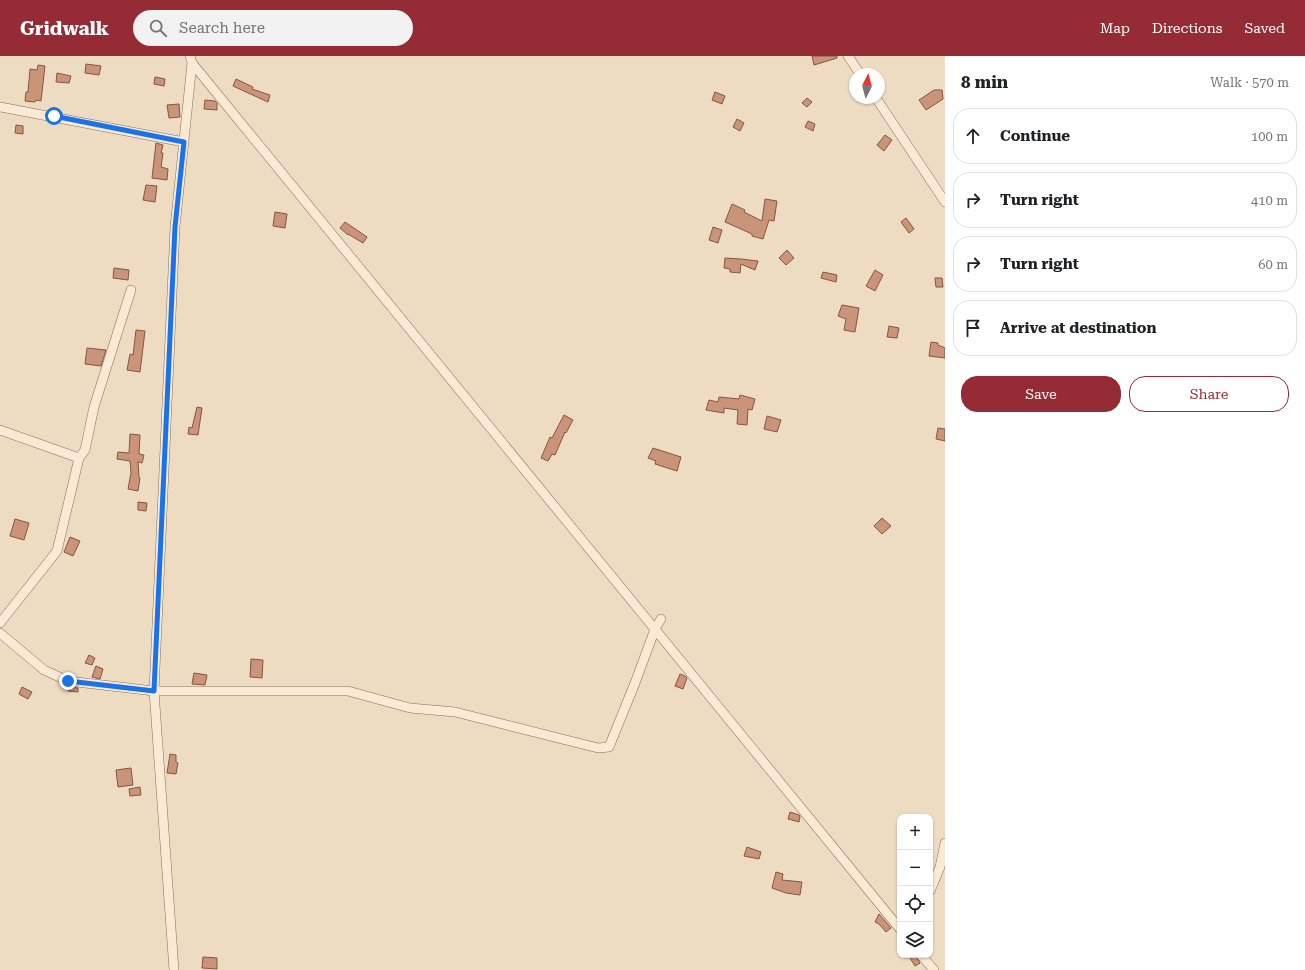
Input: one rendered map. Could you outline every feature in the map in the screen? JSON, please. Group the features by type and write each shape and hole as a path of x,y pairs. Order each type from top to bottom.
{"street":[{"path":"848,56 856,68"},
{"path":"174,970 154,691 175,227 191,59"},
{"path":"191,59 897,925"},
{"path":"880,104 945,202"},
{"path":"0,107 54,116 184,142"},
{"path":"0,623 57,551 79,458 85,450 94,407 131,290"},
{"path":"0,430 79,458"},
{"path":"0,633 44,670 68,681 154,691 348,691 410,708 455,712 598,748 608,747 635,683 655,629 661,619"},
{"path":"932,886 940,867 945,844"},
{"path":"924,958 934,970"}],"building":[{"path":"812,56 837,56 837,58 814,65"},
{"path":"86,64 101,66 99,75 85,73"},
{"path":"38,65 45,66 41,101 25,101 26,92 28,92 30,69 37,70"},
{"path":"57,73 71,76 69,83 56,82"},
{"path":"155,77 165,79 164,86 154,84"},
{"path":"236,79 253,87 252,89 270,95 268,102 233,86"},
{"path":"934,90 942,90 943,99 926,110 919,100"},
{"path":"715,92 725,96 722,104 712,100"},
{"path":"807,98 812,102 807,107 802,103"},
{"path":"205,100 215,101 217,103 217,110 204,109"},
{"path":"179,104 180,117 169,118 167,105"},
{"path":"737,119 744,123 740,131 733,127"},
{"path":"808,121 815,124 813,131 805,127"},
{"path":"16,125 23,126 23,134 15,133"},
{"path":"885,135 892,140 884,151 877,145"},
{"path":"156,143 163,145 161,153 163,153 161,167 168,169 167,180 152,178"},
{"path":"146,185 157,186 155,202 143,200"},
{"path":"765,199 777,201 774,221 769,220 763,239 752,236 752,234 725,222 732,204 762,221"},
{"path":"275,212 287,214 285,228 273,226"},
{"path":"906,218 914,229 909,233 901,222"},
{"path":"345,222 367,237 363,243 348,235 340,228"},
{"path":"713,227 722,230 718,243 709,240"},
{"path":"787,250 794,258 786,265 779,258"},
{"path":"725,258 758,261 755,270 741,264 740,273 730,272 730,269 724,268"},
{"path":"114,268 129,270 128,280 113,278"},
{"path":"875,270 883,275 875,291 866,286"},
{"path":"823,272 837,275 836,282 821,278"},
{"path":"935,278 942,278 943,287 936,287"},
{"path":"842,305 859,308 855,332 844,330 846,319 838,316"},
{"path":"889,326 899,328 897,338 887,337"},
{"path":"136,330 145,331 140,372 127,370 130,354 133,355"},
{"path":"931,342 938,343 938,345 945,348 945,358 929,356"},
{"path":"87,348 106,350 101,366 85,364"},
{"path":"740,395 755,399 752,410 748,409 747,425 737,424 738,410 724,408 724,413 706,410 709,400 718,402 719,397 739,399"},
{"path":"197,407 202,408 198,435 188,434 189,427 192,428"},
{"path":"564,415 573,420 566,433 565,432 555,455 552,454 548,461 541,458 550,437 552,438"},
{"path":"767,416 781,420 777,432 764,429"},
{"path":"938,428 945,429 945,441 936,439"},
{"path":"130,434 140,435 139,454 144,455 142,463 138,462 140,478 138,491 128,489 131,473 130,461 117,459 118,452 129,453"},
{"path":"653,448 681,457 677,471 655,464 656,461 648,458"},
{"path":"138,502 147,503 146,511 138,510"},
{"path":"882,518 891,526 882,534 874,526"},
{"path":"15,519 29,523 24,540 10,536"},
{"path":"70,537 80,541 73,556 64,552"},
{"path":"89,655 95,658 92,665 85,663"},
{"path":"251,659 263,660 262,678 250,677"},
{"path":"96,666 103,669 100,679 92,677"},
{"path":"194,673 207,675 205,685 192,684"},
{"path":"680,674 687,678 683,689 675,686"},
{"path":"22,687 32,692 28,699 19,694"},
{"path":"68,687 78,688 78,692 68,691"},
{"path":"170,754 176,755 176,762 178,763 176,774 167,773"},
{"path":"131,768 133,785 118,787 116,770"},
{"path":"140,787 141,795 130,796 129,789"},
{"path":"790,812 800,816 799,822 788,819"},
{"path":"747,847 761,852 759,859 744,856"},
{"path":"776,872 783,874 782,880 802,882 800,895 786,893 772,888"},
{"path":"879,914 891,928 886,932 879,924 875,922"},
{"path":"203,957 217,958 217,969 202,968"},
{"path":"910,958 917,958 920,963 915,966"}],"route":[{"path":"54,116 184,142 175,227 154,691 68,681"}]}
